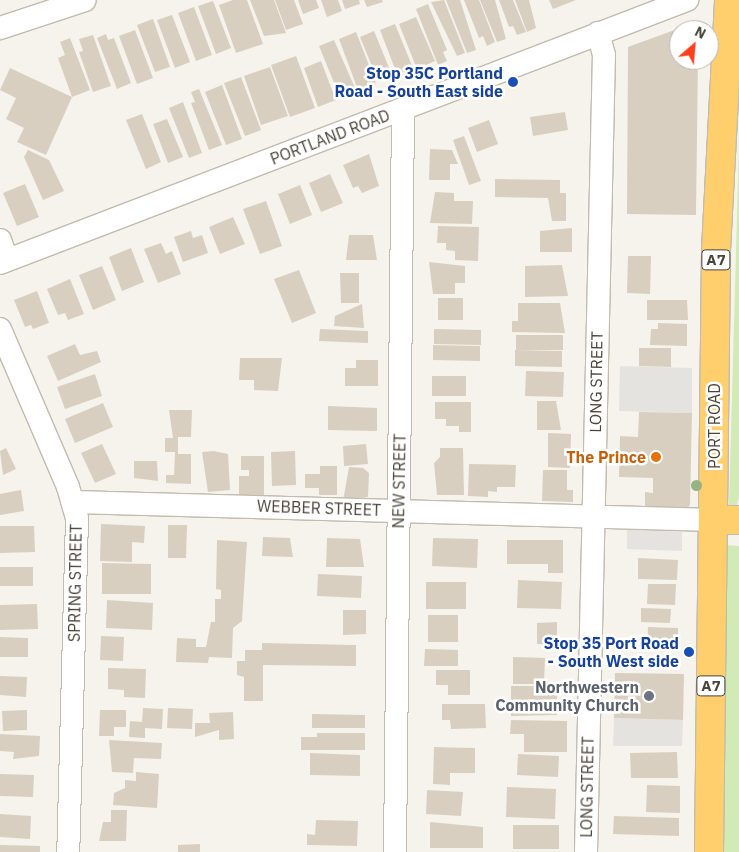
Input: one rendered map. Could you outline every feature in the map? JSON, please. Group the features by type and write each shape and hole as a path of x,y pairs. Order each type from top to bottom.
{"highway":[{"name":"PORT ROAD","path":"709,852 726,520 716,250 729,0"}],"street":[{"path":"0,28 85,0"},
{"name":"PORTLAND ROAD","path":"2,254 403,109 687,0"},
{"name":"LONG STREET","path":"586,852 604,55 598,33"},
{"name":"NEW STREET","path":"395,852 403,109"},
{"name":"SPRING STREET","path":"0,328 74,502 68,852"},
{"name":"WEBBER STREET","path":"74,502 726,520"}],"green space":[{"path":"739,143 739,498 735,511 729,506"},
{"path":"726,545 739,546 739,852 721,852"}],"shaded area":[{"path":"620,366 692,368 692,413 619,411"},
{"path":"627,529 682,531 682,551 627,549"},
{"path":"614,718 683,720 682,746 613,746"}],"building":[{"path":"233,0 247,0 263,44 236,53 219,5"},
{"path":"250,0 274,0 286,33 264,36"},
{"path":"275,0 294,0 303,24 286,30"},
{"path":"298,0 316,0 319,8 303,14"},
{"path":"321,0 338,0 342,11 327,17"},
{"path":"342,0 359,0 360,4 345,9"},
{"path":"364,0 382,0 383,2 367,7"},
{"path":"444,0 465,53 457,56 431,2"},
{"path":"446,0 460,0 476,50 467,53"},
{"path":"464,0 479,0 495,42 487,46 483,36 479,38"},
{"path":"480,0 495,0 506,39 497,42"},
{"path":"499,0 513,0 526,32 517,35 513,26 509,27"},
{"path":"515,0 529,0 536,28 527,32"},
{"path":"549,0 576,0 553,9"},
{"path":"213,1 231,48 216,54 198,6"},
{"path":"428,4 447,50 443,52 447,61 438,65 416,9"},
{"path":"194,7 212,55 196,61 178,13"},
{"path":"172,15 190,62 175,68 157,20"},
{"path":"416,17 435,61 417,69 399,24"},
{"path":"153,19 170,67 155,72 137,25"},
{"path":"395,24 413,68 397,74 380,30"},
{"path":"135,30 153,78 137,84 119,36"},
{"path":"374,31 392,75 378,81 360,37"},
{"path":"356,32 376,83 358,90 339,39"},
{"path":"669,32 669,70 698,70 696,215 627,214 628,47"},
{"path":"106,34 108,40 114,38 131,83 117,89 97,38"},
{"path":"93,35 111,86 93,92 79,52 83,51 79,39"},
{"path":"70,38 90,90 72,97 58,58 65,55 60,42"},
{"path":"334,40 355,88 339,95 319,46"},
{"path":"296,56 315,108 290,117 271,65"},
{"path":"321,61 336,100 318,107 304,68"},
{"path":"270,67 288,116 261,125 244,76"},
{"path":"10,68 72,97 46,155 17,142 24,128 6,119 16,98 0,90"},
{"path":"241,77 261,130 245,136 224,83"},
{"path":"222,85 242,139 226,145 205,92"},
{"path":"199,89 222,145 209,150 191,103 195,102 191,92"},
{"path":"183,102 202,153 189,158 169,108"},
{"path":"565,112 568,130 533,136 530,117"},
{"path":"142,114 161,162 146,169 126,120"},
{"path":"167,119 183,157 168,163 153,124"},
{"path":"489,120 498,144 477,152 468,128"},
{"path":"464,136 481,181 469,185 453,140"},
{"path":"430,149 452,150 458,164 450,164 450,180 429,180"},
{"path":"28,150 49,160 64,191 43,200 24,157"},
{"path":"369,154 379,186 362,193 358,186 353,188 343,165"},
{"path":"330,174 343,203 321,212 309,183"},
{"path":"495,179 560,180 560,193 566,193 566,221 552,221 548,198 495,197"},
{"path":"25,184 39,217 17,226 3,193"},
{"path":"300,185 312,215 290,224 278,194"},
{"path":"435,192 454,193 454,201 473,201 472,224 430,223"},
{"path":"266,201 282,246 260,254 243,209"},
{"path":"233,217 245,244 220,254 209,227"},
{"path":"438,226 479,227 478,261 455,260 455,251 446,250 446,243 437,243"},
{"path":"572,228 572,252 540,252 540,231"},
{"path":"191,231 193,238 202,235 208,253 183,262 174,237"},
{"path":"349,235 373,235 377,260 346,260"},
{"path":"161,243 166,254 172,251 181,274 158,283 144,249"},
{"path":"131,248 144,282 122,291 109,257"},
{"path":"628,256 651,256 650,294 627,293"},
{"path":"429,262 465,266 465,283 455,283 455,294 433,294"},
{"path":"562,265 568,296 525,297 525,266"},
{"path":"102,266 116,300 93,310 79,275"},
{"path":"299,270 316,313 292,323 274,279"},
{"path":"340,273 359,273 359,303 341,303"},
{"path":"70,279 84,314 68,320 65,313 58,315 47,289"},
{"path":"37,291 49,323 33,329 31,325 25,327 14,300"},
{"path":"438,298 463,298 463,320 438,320"},
{"path":"647,300 687,300 688,320 647,320"},
{"path":"518,303 560,303 565,333 512,332 512,321 518,321"},
{"path":"362,304 364,328 334,326 335,316"},
{"path":"658,323 687,324 687,346 650,345 651,329 658,329"},
{"path":"320,329 368,331 368,343 319,341"},
{"path":"434,329 481,330 481,345 434,344"},
{"path":"516,335 563,335 563,350 516,350"},
{"path":"75,344 80,355 97,351 101,362 58,381 47,356"},
{"path":"433,345 480,346 480,361 433,360"},
{"path":"639,348 671,348 671,367 639,366"},
{"path":"515,350 562,351 562,367 515,366"},
{"path":"240,358 282,358 278,391 254,390 254,380 239,380"},
{"path":"356,360 378,360 378,386 345,386 345,368 356,368"},
{"path":"526,371 564,372 563,397 525,396"},
{"path":"95,374 102,396 65,409 57,387"},
{"path":"432,376 466,376 466,396 432,396"},
{"path":"537,401 556,401 561,430 537,430"},
{"path":"435,402 471,402 471,432 459,432 459,426 446,426 446,419 435,419"},
{"path":"103,403 113,427 75,443 65,419"},
{"path":"328,406 377,408 377,431 328,430"},
{"path":"169,410 192,410 191,437 178,437 178,454 191,454 191,484 166,483 166,475 174,475 175,452 165,452 165,438 173,438"},
{"name":"The Prince","path":"639,412 692,413 690,505 685,511 645,510 645,492 653,493 653,478 619,477 620,436 638,437"},
{"path":"548,433 571,434 570,468 548,467"},
{"path":"102,444 116,474 95,483 81,453"},
{"path":"366,444 368,464 344,466 343,446"},
{"path":"6,448 16,469 3,475 0,451"},
{"path":"440,448 463,448 464,495 437,495 434,463 440,457"},
{"path":"214,451 228,454 230,490 208,492 202,452"},
{"path":"295,451 296,485 272,486 271,452"},
{"path":"241,456 264,456 264,495 239,495 239,476 249,476 249,470 241,470"},
{"path":"134,461 157,461 158,481 134,478"},
{"path":"469,464 516,465 515,487 497,487 497,492 488,491 488,497 468,496"},
{"path":"320,466 337,466 337,495 319,495 319,488 305,488 305,474 320,474"},
{"path":"349,467 363,468 369,473 368,497 343,501"},
{"path":"543,470 567,470 567,490 573,490 573,502 542,501"},
{"path":"21,490 24,511 0,515 0,494"},
{"path":"101,524 145,526 144,543 132,542 132,562 100,561"},
{"path":"168,525 187,525 186,558 168,558"},
{"path":"0,526 34,526 35,552 0,553"},
{"path":"263,537 290,538 293,557 262,556"},
{"path":"327,538 360,539 364,567 326,567"},
{"path":"433,538 478,539 477,568 432,566"},
{"path":"217,540 247,542 242,621 233,628 232,658 209,657 208,663 176,662 177,638 196,639 196,647 206,647 211,622 215,622 215,599 221,599 221,590 216,589"},
{"path":"507,540 563,540 563,573 548,573 548,564 507,564"},
{"path":"638,558 678,560 677,580 638,579"},
{"path":"102,563 151,564 151,594 102,594"},
{"path":"0,567 33,567 33,586 0,586"},
{"path":"318,574 362,576 361,598 317,596"},
{"path":"518,580 562,582 561,609 517,608"},
{"path":"426,582 466,582 466,609 426,609"},
{"path":"648,584 676,584 675,605 647,604"},
{"path":"107,600 153,603 152,630 106,628"},
{"path":"37,604 38,629 0,630 0,605"},
{"path":"641,608 671,609 670,623 641,622"},
{"path":"343,610 366,610 366,634 343,635"},
{"path":"428,615 458,615 458,642 428,642"},
{"path":"557,622 557,644 537,644 537,623"},
{"path":"648,627 678,628 678,650 647,649"},
{"path":"101,636 124,637 123,661 100,660"},
{"path":"0,637 28,638 28,657 0,657"},
{"path":"262,643 356,645 356,666 263,665 263,701 244,701 244,677 237,675 237,661 245,661 245,650 262,650"},
{"path":"425,649 458,650 458,666 424,666"},
{"path":"513,657 545,658 544,684 513,684"},
{"path":"108,668 146,669 145,698 124,697 124,690 108,689"},
{"path":"436,670 470,670 470,695 448,695 448,685 436,685"},
{"name":"Northwestern Community Church","path":"615,673 684,674 683,720 614,718"},
{"path":"0,676 27,677 26,697 0,695"},
{"path":"511,686 557,686 557,715 511,716"},
{"path":"442,704 485,704 486,728 451,729 450,720 442,720"},
{"path":"143,708 163,709 162,729 145,728 145,738 129,737 130,721 142,722"},
{"path":"168,708 193,709 192,729 167,728"},
{"path":"27,710 27,730 3,731 2,711"},
{"path":"100,710 126,710 126,727 114,727 114,736 99,736"},
{"path":"233,712 234,739 219,740 219,730 195,737 195,723 210,723 209,713"},
{"path":"312,714 365,715 365,728 312,728"},
{"path":"511,720 567,721 567,752 524,752 524,734 510,734"},
{"path":"317,733 365,733 365,750 301,750 301,737 317,737"},
{"path":"0,734 40,736 39,756 13,759 14,752 0,751"},
{"path":"109,740 162,743 161,759 134,758 133,773 112,772"},
{"path":"434,747 475,748 475,773 450,773 450,785 433,784"},
{"path":"677,752 678,778 631,778 630,753"},
{"path":"310,753 360,755 360,776 310,775"},
{"path":"518,754 559,756 558,777 517,775"},
{"path":"136,772 159,774 157,808 113,805 114,793 125,788 125,780 136,781"},
{"path":"0,774 34,775 33,797 0,796"},
{"path":"647,785 680,786 680,813 646,812"},
{"path":"507,787 556,789 555,819 506,817"},
{"path":"427,790 463,792 461,816 426,814"},
{"path":"111,810 127,810 126,841 99,841 103,822 111,822"},
{"path":"0,814 31,816 30,839 0,837"},
{"path":"614,816 679,818 679,836 613,834"},
{"path":"316,820 358,821 357,846 307,845 307,834 315,835"},
{"path":"430,822 483,827 483,848 430,848"},
{"path":"513,825 559,825 559,849 513,849"},
{"path":"200,844 200,852 178,852 178,845"},
{"path":"0,845 40,846 40,852 0,852"}],"place":[{"name":"Stop 35C Portland Road - South East side","path":"513,82"},
{"name":"The Prince","path":"656,457"},
{"name":"Stop 35 Port Road - South West side","path":"689,652"},
{"name":"Northwestern Community Church","path":"649,696"}]}
